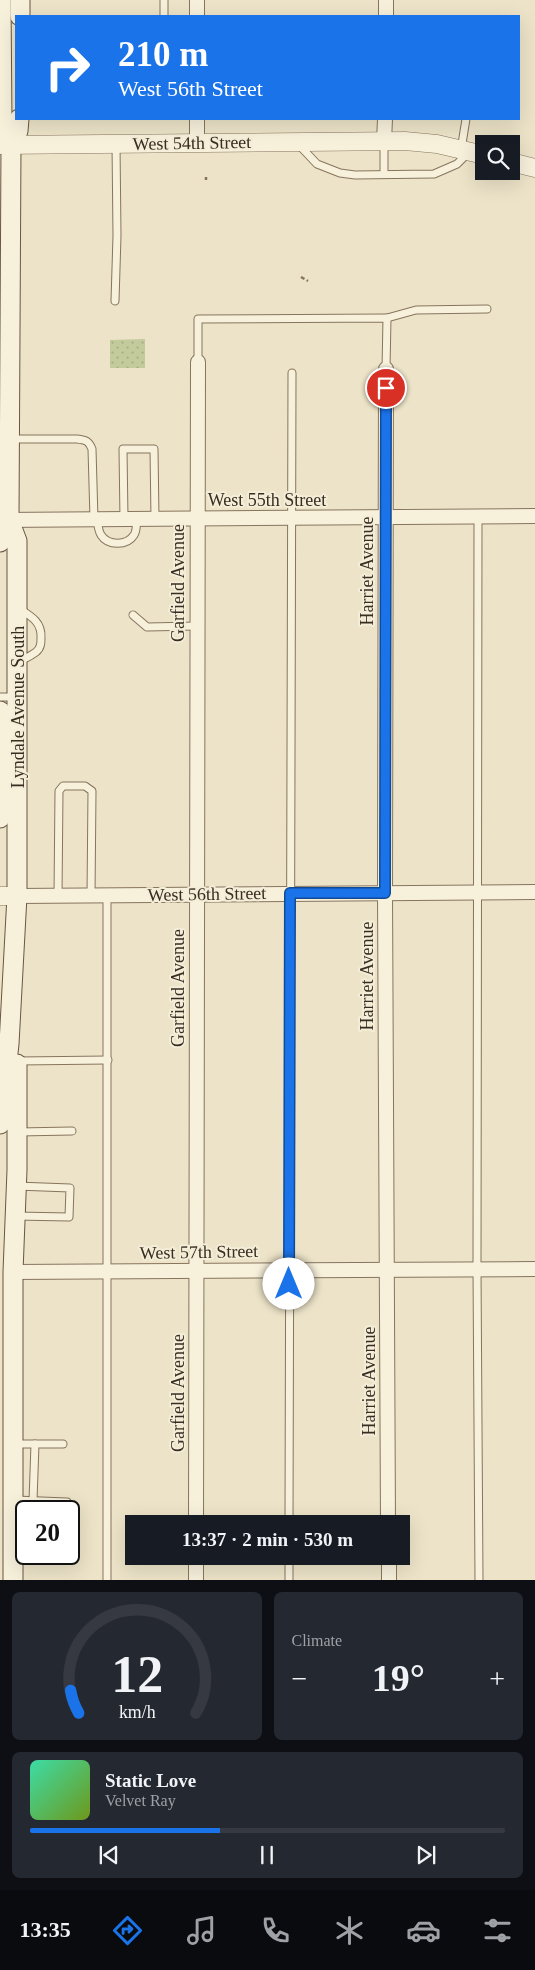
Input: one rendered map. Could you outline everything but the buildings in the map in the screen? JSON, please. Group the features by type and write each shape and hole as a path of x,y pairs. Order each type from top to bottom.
{"main road":[{"name":"Lyndale Avenue South","path":"0,542 4,520 9,439 5,321 5,224 8,181 2,121 1,0"},
{"path":"20,0 20,15"},
{"name":"Lyndale Avenue South","path":"5,145 18,131 19,120"},
{"name":"Lyndale Avenue South","path":"4,520 17,541 18,608 18,662 9,696 9,896 12,1062"},
{"name":"Lyndale Avenue South","path":"0,711 0,818"},
{"path":"0,1124 12,1062"},
{"path":"12,1062 18,1132 13,1272 13,1500 15,1506"},
{"path":"13,1580 8,1549 15,1533"}],"street":[{"path":"197,0 197,15"},
{"path":"386,0 386,15"},
{"path":"197,120 197,143"},
{"path":"384,141 385,120"},
{"name":"West 54th Street","path":"5,145 384,141 421,142 471,152"},
{"path":"520,164 535,168"},
{"name":"Garfield Avenue","path":"196,1515 198,1272 198,362"},
{"name":"Harriet Avenue","path":"386,369 385,893 388,1515"},
{"name":"West 55th Street","path":"4,520 535,516"},
{"name":"West 56th Street","path":"9,896 535,892"},
{"name":"West 57th Street","path":"13,1272 535,1269"},
{"path":"196,1565 196,1580"},
{"path":"388,1565 389,1580"}],"lane":[{"path":"164,0 164,15"},
{"path":"295,142 317,164 340,172 355,175 434,174 459,163 471,152 466,120"},
{"path":"384,141 384,174"},
{"path":"115,301 117,236 116,144"},
{"path":"198,362 198,319 386,318 416,310 487,309"},
{"path":"386,318 386,369"},
{"path":"289,1515 290,518 292,373"},
{"path":"9,439 77,439 85,440 90,444 92,450 96,519 99,532 102,537 118,544 126,542 134,535 130,519 123,449 154,449 155,519"},
{"path":"478,517 477,1269 479,1580"},
{"path":"133,615 147,628 197,626"},
{"path":"58,896 59,791 63,786 85,786 92,791 91,896"},
{"path":"107,896 109,1272 107,1580"},
{"path":"12,1062 108,1060"},
{"path":"18,1132 72,1131"},
{"path":"15,1216 69,1217 70,1188 16,1186"},
{"path":"13,1444 63,1444"},
{"path":"33,1500 35,1444"},
{"path":"289,1565 289,1580"}],"path":[{"path":"301,278 308,281"}],"green space":[{"path":"145,339 145,368 110,368 110,340"}],"route":[{"path":"289,1284 290,893 385,893 386,388"}]}
